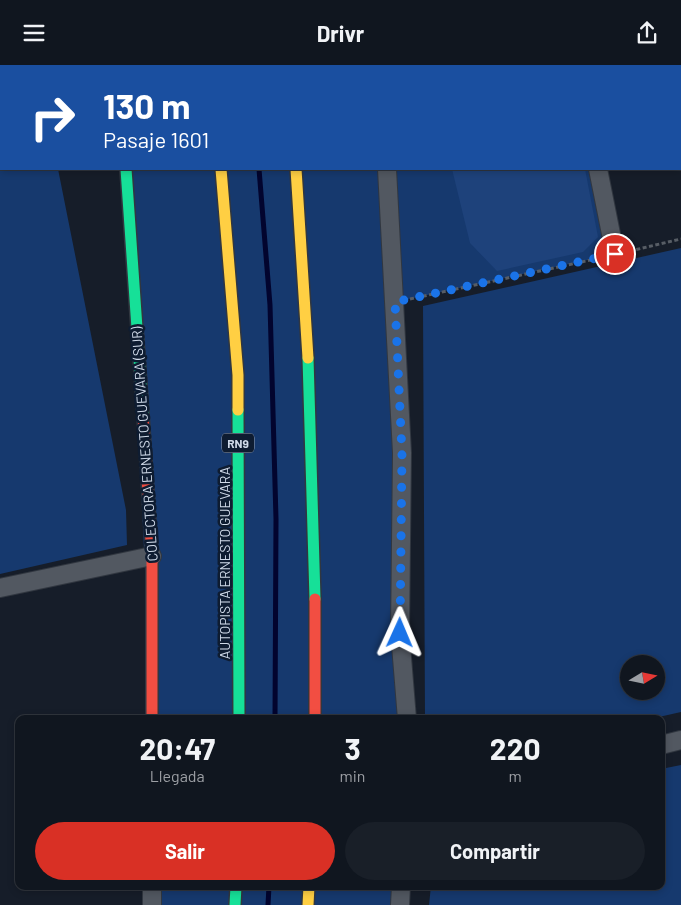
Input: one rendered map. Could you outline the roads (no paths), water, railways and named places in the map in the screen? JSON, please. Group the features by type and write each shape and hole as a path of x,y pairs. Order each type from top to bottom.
{"main road":[{"name":"COLECTORA ERNESTO GUEVARA (SUR)","path":"126,170 152,556 152,715"},
{"name":"AUTOPISTA ERNESTO GUEVARA","path":"221,170 238,375 240,715"},
{"path":"296,170 311,382 315,515 315,715"},
{"path":"235,905 236,890"},
{"path":"308,905 309,890"}],"street":[{"path":"387,170 402,453 400,633 407,715"},
{"path":"598,170 615,254"},
{"path":"0,588 152,556"},
{"path":"665,744 681,740"},
{"path":"152,890 152,905"},
{"path":"400,905 401,890"}],"waterway":[{"path":"259,170 270,305 276,519 275,715"},
{"path":"268,905 269,890"}]}
